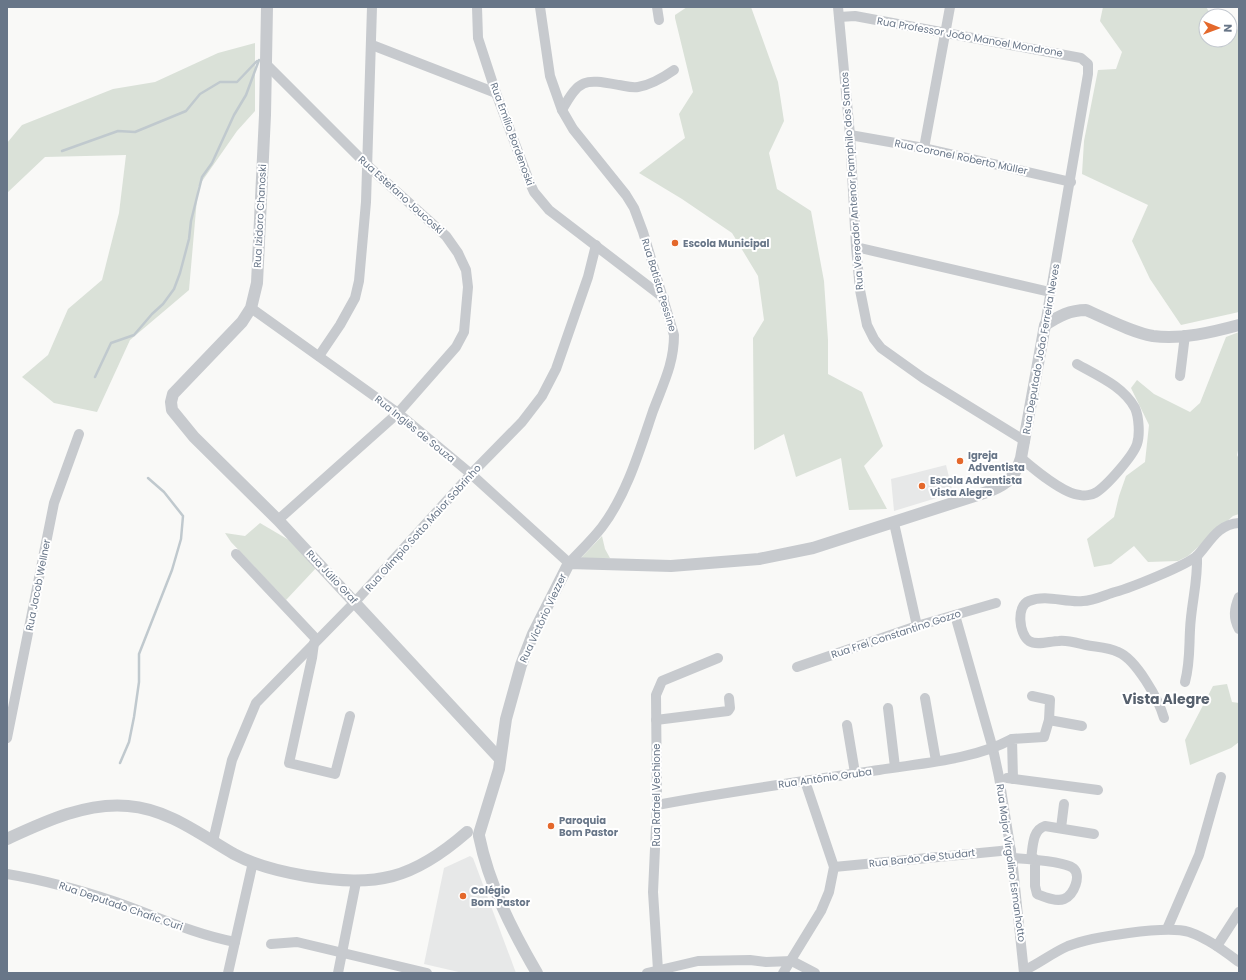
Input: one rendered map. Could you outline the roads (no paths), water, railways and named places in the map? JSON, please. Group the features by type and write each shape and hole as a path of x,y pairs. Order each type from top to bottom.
{"street":[{"name":"Rua Izidoro Chanoski","path":"173,394 242,322 251,308 257,283 265,115 267,7"},
{"path":"319,356 340,325 355,298 359,281 367,165 372,46 372,7"},
{"name":"Rua Emílio Bordenoski","path":"477,7 478,38 496,93 534,192 549,210 664,298"},
{"name":"Rua Batista Pessine","path":"540,7 550,76 562,110 573,129 626,195 634,208 664,298 674,335 674,349 670,370 640,450 618,499 602,527 569,563"},
{"path":"657,7 659,20"},
{"path":"924,148 950,7"},
{"name":"Rua Professor João Manoel Mondrone","path":"838,12 1081,58 1088,64 1088,74"},
{"name":"Rua Vereador Antenor Pamphilo dos Santos","path":"838,12 850,135 856,247 860,290 867,325 874,339 881,348 923,378 1025,441"},
{"path":"372,46 496,93"},
{"name":"Rua Estefano Joucoski","path":"265,63 367,165 446,236 458,253 466,270 467,308 464,332 456,347 398,413 278,520"},
{"path":"562,110 571,94 582,83 597,81 637,87 664,77 674,70"},
{"name":"Rua Deputado João Ferreira Neves","path":"569,563 671,566 759,559 813,548 894,523 1004,485 1016,472 1025,441 1050,292 1071,182 1088,74"},
{"name":"Rua Coronel Roberto Müller","path":"850,135 924,148 1071,182"},
{"name":"Rua Olímpio Sotto Maior Sobrinho","path":"213,841 232,760 256,703 355,602 471,474 522,422 542,396 556,369 588,277 596,245"},
{"path":"856,247 1050,292"},
{"name":"Rua Inglês de Souza","path":"251,308 398,413 471,474 569,563"},
{"path":"1045,325 1060,316 1076,310 1086,310 1152,336 1185,335 1217,331 1239,325"},
{"path":"1180,376 1185,335"},
{"path":"1021,458 1065,490 1080,495 1095,494 1129,458 1137,445 1139,430 1135,409 1125,394 1114,385 1077,364"},
{"name":"Rua Júlio Graf","path":"173,394 171,402 172,410 194,437 278,520 500,759"},
{"name":"Rua Jacob Wellner","path":"7,738 54,503 79,434"},
{"path":"894,523 917,626"},
{"path":"1164,718 1160,705 1150,685 1120,652 1060,641 1043,643 1030,642 1024,636 1020,621 1022,608 1027,601 1043,598 1083,601 1121,590 1197,556 1211,538 1225,526 1238,525"},
{"path":"236,554 315,642 289,763 335,774 350,716"},
{"path":"1185,682 1190,663 1190,629 1198,576 1197,556"},
{"name":"Rua Victório Viezzer","path":"473,836 493,790 500,759 506,718 521,665 533,634 569,563"},
{"path":"1239,598 1236,605 1234,620 1239,629"},
{"name":"Rua Frei Constantino Gozzo","path":"797,668 917,626 996,603"},
{"name":"Rua Major Virgolino Esmanhotto","path":"955,615 993,749 999,777 1011,854 1025,972"},
{"name":"Rua Rafael Vechione","path":"658,970 654,892 657,805 656,696 662,681 718,658"},
{"path":"1013,779 1012,739 1044,737 1049,720 1050,700 1032,696"},
{"path":"656,720 728,711 730,708 729,698"},
{"path":"925,698 936,761"},
{"path":"888,708 895,767"},
{"path":"1049,720 1082,726"},
{"path":"847,725 855,774"},
{"name":"Rua Antônio Gruba","path":"657,805 713,794 936,761 993,749 1012,739"},
{"path":"999,777 1098,790"},
{"path":"1167,929 1199,855 1221,777"},
{"path":"783,973 792,961 821,910 829,892 834,867 805,781"},
{"path":"1061,828 1064,804"},
{"path":"7,839 74,812 96,807 121,805 142,808 164,816 213,841 234,854 253,862 302,875 356,882 380,880 408,872 473,836 483,856 505,915 537,973"},
{"path":"1033,859 1071,867 1076,871 1078,879 1070,895 1064,899 1050,899 1037,894 1034,886 1033,859 1036,832 1040,828 1046,826 1094,834"},
{"name":"Rua Barão de Studart","path":"834,867 1011,854 1033,859"},
{"path":"228,973 253,862"},
{"name":"Rua Deputado Chafic Curi","path":"7,874 43,880 116,902 216,939 235,942"},
{"path":"338,973 356,882"},
{"path":"1217,946 1239,912"},
{"path":"1025,972 1069,946 1141,931 1167,929 1189,932 1217,946 1239,962"},
{"path":"271,944 297,942 427,973"},
{"path":"647,973 698,962 792,961 815,973"}],"waterway":[{"path":"95,377 111,343 134,335 152,314 163,304 174,289 189,239 191,221 202,177 212,163 234,115 246,95 259,60"},
{"path":"62,151 118,131 135,132 186,111 200,94 220,82 237,82 257,61"},
{"path":"120,763 129,742 134,717 139,682 139,654 172,570 181,539 183,516 164,492 148,478"}],"place":[{"name":"Escola Municipal","path":"675,243"},
{"name":"Igreja Adventista","path":"960,461"},
{"name":"Escola Adventista Vista Alegre","path":"922,486"},
{"name":"Paroquia Bom Pastor","path":"551,826"},
{"name":"Colégio Bom Pastor","path":"463,896"}],"district":[{"name":"Vista Alegre","path":"1166,699"}]}
